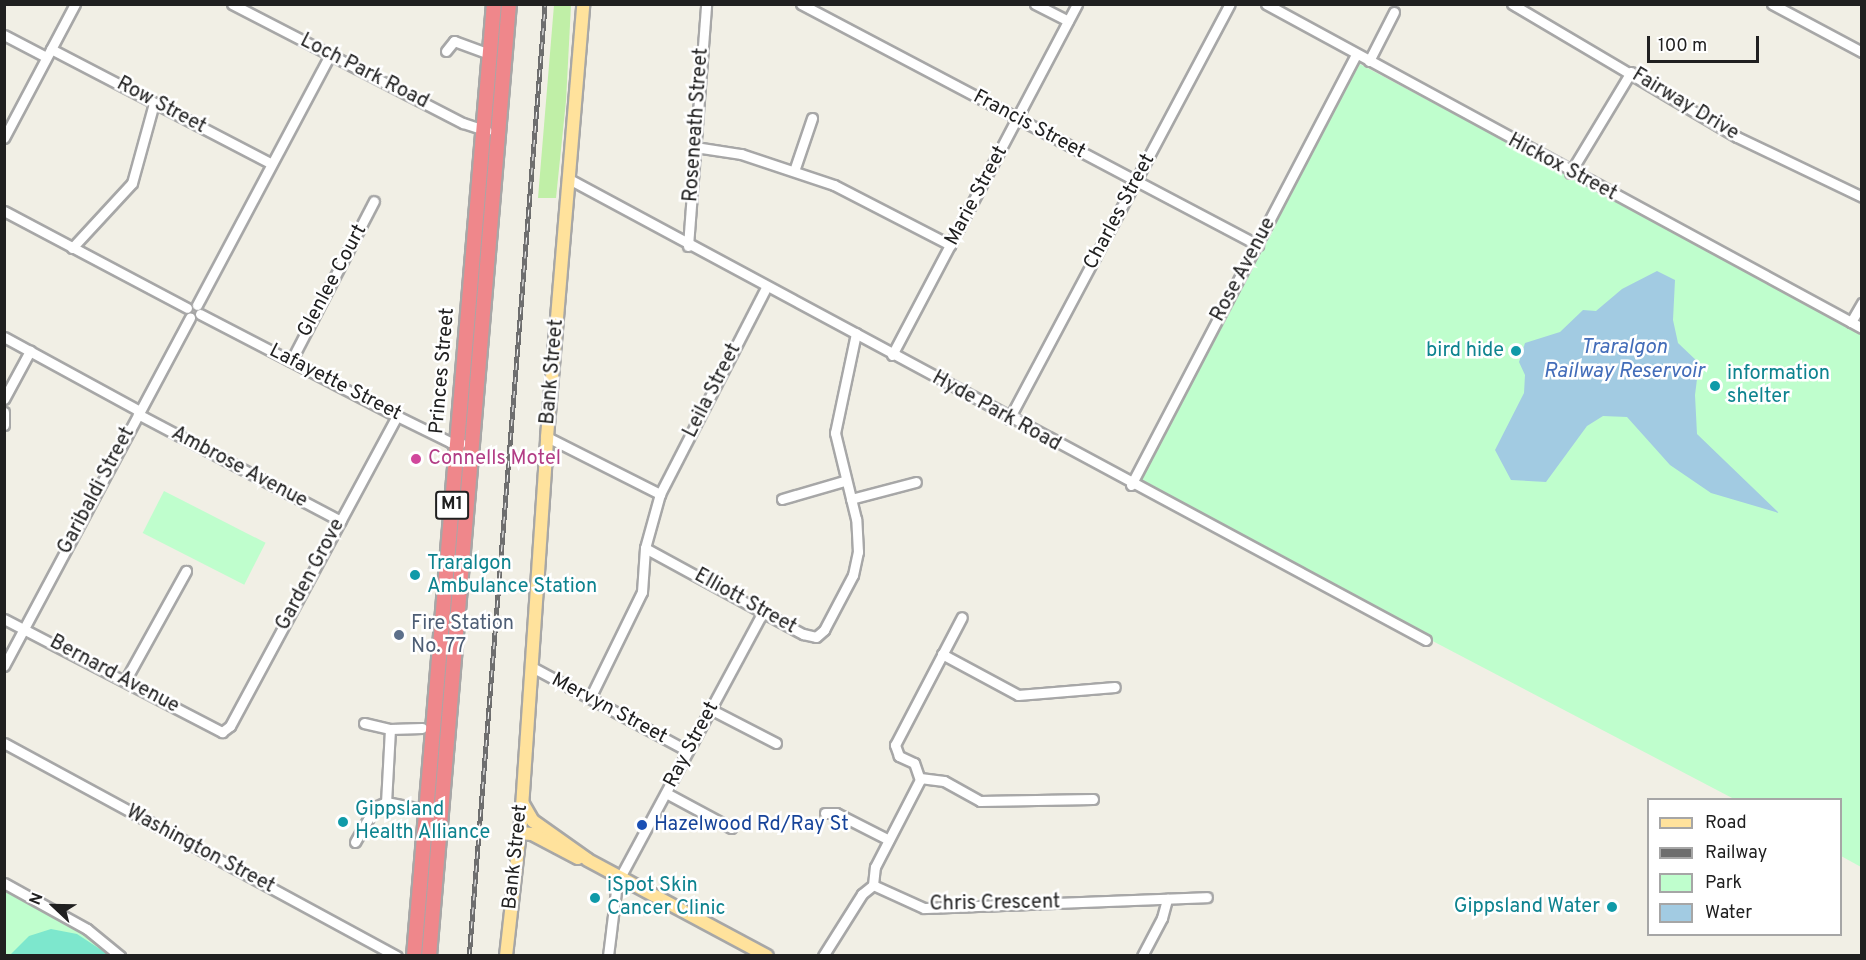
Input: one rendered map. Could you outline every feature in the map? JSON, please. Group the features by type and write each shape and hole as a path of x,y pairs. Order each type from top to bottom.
{"highway":[{"name":"Princes Street","path":"414,956 494,4"},
{"name":"Princes Street","path":"429,956 509,4"}],"main road":[{"name":"Bank Street","path":"506,956 512,877 522,826 530,666 583,4"},
{"name":"Bank Street","path":"522,826 519,743 530,666"},
{"path":"522,826 532,834 588,860"},
{"path":"522,826 766,956"}],"street":[{"path":"4,138 75,4"},
{"name":"Loch Park Road","path":"232,4 483,131 499,132"},
{"name":"Roseneath Street","path":"688,246 706,4"},
{"name":"Francis Street","path":"801,4 1258,245"},
{"path":"1035,4 1068,21"},
{"name":"Marie Street","path":"892,355 1077,4"},
{"name":"Charles Street","path":"1009,419 1230,4"},
{"name":"Hickox Street","path":"1266,4 1570,172 1862,328"},
{"name":"Fairway Drive","path":"1512,4 1631,72 1737,137 1862,197"},
{"path":"1772,4 1862,52"},
{"path":"1369,61 1394,12"},
{"name":"Row Street","path":"4,35 49,53 270,163"},
{"path":"446,51 454,41 489,54"},
{"name":"Garibaldi Street","path":"4,666 270,163 330,55"},
{"name":"Rose Avenue","path":"1131,485 1356,55"},
{"path":"1570,172 1631,72"},
{"path":"72,248 132,183 154,104"},
{"path":"794,171 812,118"},
{"path":"695,147 741,154 834,185 950,245"},
{"name":"Hyde Park Road","path":"569,179 766,288 856,333 892,355 1131,485 1426,640"},
{"name":"Glenlee Court","path":"291,361 374,201"},
{"name":"Lafayette Street","path":"4,211 397,416 456,443 472,444"},
{"name":"Leila Street","path":"590,698 642,592 645,548 660,494 766,288"},
{"path":"1851,322 1862,303"},
{"name":"Elliott Street","path":"645,548 803,634 816,637 824,630 853,575 858,552 851,499 844,481 834,433 856,333"},
{"name":"Ambrose Avenue","path":"4,337 341,521"},
{"path":"4,399 30,351"},
{"path":"4,412 4,426"},
{"name":"Garden Grove","path":"222,732 230,726 397,416"},
{"path":"547,437 660,494"},
{"path":"782,499 844,481"},
{"path":"851,499 916,482"},
{"path":"125,681 186,571"},
{"name":"Ray Street","path":"608,956 614,893 620,878 763,612"},
{"path":"823,956 862,894 873,885 875,867 920,778 914,763 899,756 895,745 962,617"},
{"name":"Bernard Avenue","path":"4,619 222,732"},
{"path":"942,654 1018,695 1115,687"},
{"name":"Mervyn Street","path":"530,666 688,751"},
{"path":"712,710 776,743"},
{"path":"364,723 390,729 422,728"},
{"path":"386,802 390,729"},
{"name":"Washington Street","path":"4,743 397,956"},
{"path":"920,778 944,780 980,801 1093,799"},
{"path":"666,793 731,828"},
{"path":"355,842 375,807 386,802 426,810"},
{"path":"825,813 836,813 889,840"},
{"path":"4,883 87,928 120,956"},
{"name":"Chris Crescent","path":"873,885 924,908 1207,897"},
{"path":"1142,956 1162,918 1167,899"}],"green space":[{"path":"554,5 571,5 566,101 556,198 538,198"},
{"path":"1356,62 1861,329 1861,867 1842,857 1842,798 1732,798 1133,484"},
{"path":"164,491 266,543 244,585 143,533"},
{"path":"4,891 82,932 114,955 5,955"},
{"path":"51,929 77,934 109,955 10,955 29,936"}],"water":[{"name":"Traralgon Railway Reservoir","path":"1657,271 1675,280 1673,320 1678,343 1699,363 1695,395 1697,434 1779,513 1711,493 1670,465 1627,417 1603,416 1587,426 1546,482 1511,480 1495,450 1524,393 1525,375 1519,362 1525,343 1560,332 1583,310 1596,311 1622,289"}],"railway":[{"path":"469,956 545,4"}],"place":[{"name":"bird hide","path":"1516,351"},
{"name":"information shelter","path":"1715,386"},
{"name":"Connells Motel","path":"416,459"},
{"name":"Traralgon Ambulance Station","path":"415,575"},
{"name":"Fire Station No. 77","path":"399,635"},
{"name":"Gippsland Health Alliance","path":"343,822"},
{"name":"Hazelwood Rd/Ray St","path":"642,825"},
{"name":"iSpot Skin Cancer Clinic","path":"595,898"},
{"name":"Gippsland Water","path":"1612,907"}]}
